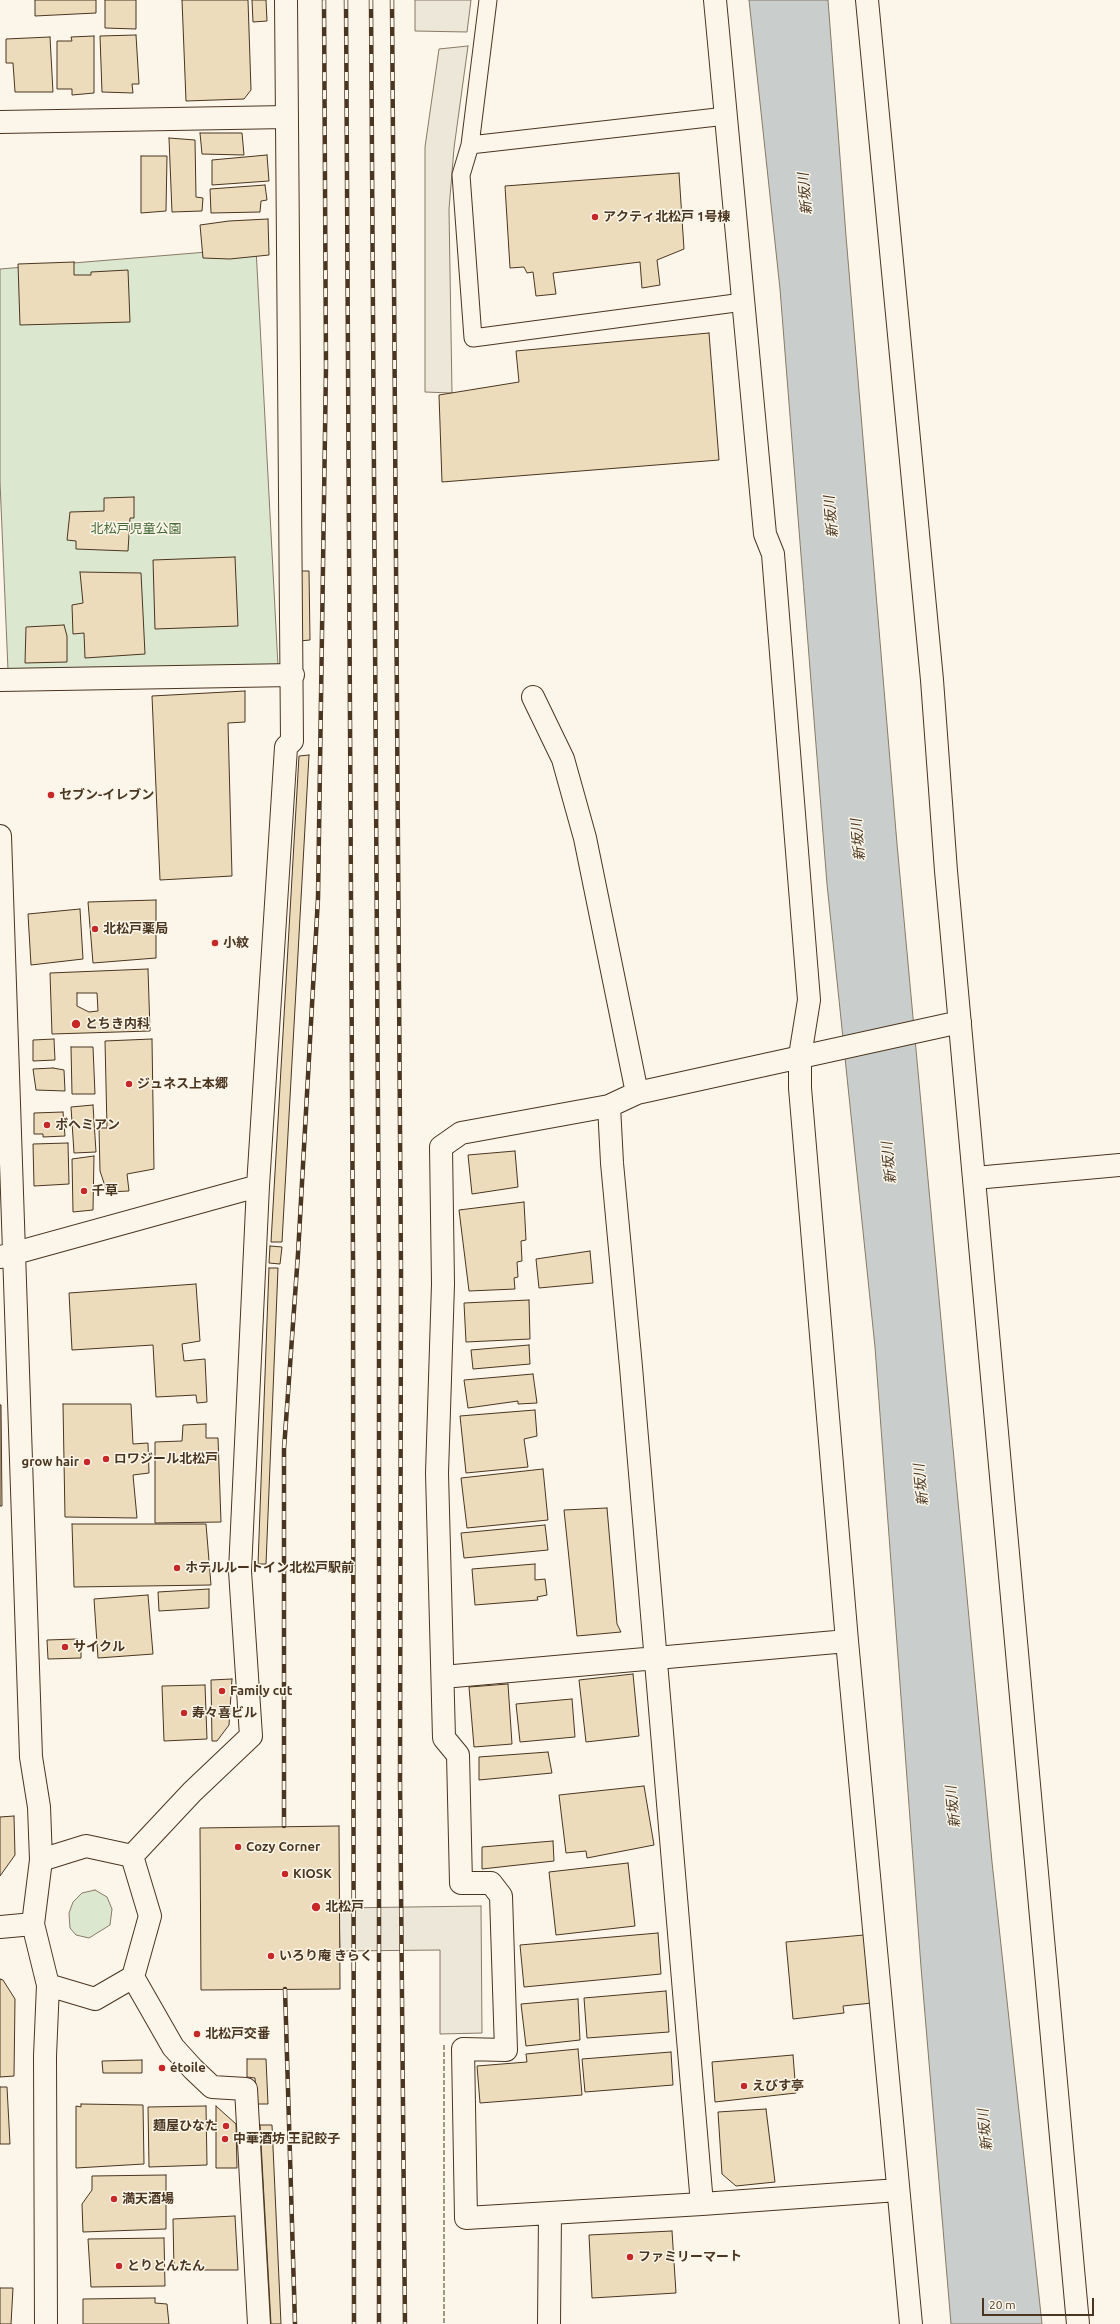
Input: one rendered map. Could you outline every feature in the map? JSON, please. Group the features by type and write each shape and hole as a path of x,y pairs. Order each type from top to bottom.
{"street":[{"path":"132,1856 192,1792 251,1736 240,1570 258,1186 286,746 292,741 293,675 286,0"},
{"path":"715,0 765,534 773,554 809,1000 800,1056 800,1088 847,1641 911,2324"},
{"path":"867,0 931,673 960,1022 1078,2324"},
{"path":"0,122 287,117"},
{"path":"0,680 293,675"},
{"path":"533,697 563,759 585,838 637,1093"},
{"path":"0,836 7,1255 31,1757 39,1808 41,1860 34,1924 48,1985 44,2056 46,2324"},
{"path":"898,2190 550,2214 466,2218 463,2049 506,2050 501,1896 491,1883 461,1883 458,1755 444,1738 437,1473 443,1284 441,1147 461,1133 610,1106 637,1093 960,1022"},
{"path":"610,1106 612,1163 656,1658 702,2204"},
{"path":"975,1178 1120,1165"},
{"path":"7,1255 258,1186"},
{"path":"443,1677 847,1641"},
{"path":"41,1860 86,1846 132,1856"},
{"path":"48,1985 95,1999 133,1977 150,1916 132,1856"},
{"path":"0,1927 34,1924"},
{"path":"133,1977 173,2047 193,2069 212,2087 246,2089 259,2324"},
{"path":"550,2214 550,2324"}],"lane":[{"path":"488,0 470,145 461,175 473,338 743,302"},
{"path":"470,145 726,116"}],"green space":[{"name":"北松戸児童公園","path":"256,248 278,666 8,670 0,482 0,269"},
{"path":"95,1890 107,1897 112,1909 110,1925 89,1938 76,1935 70,1928 69,1913 73,1902 82,1893"}],"shaded area":[{"path":"415,0 471,0 467,32 415,31"},
{"path":"468,46 454,148 449,209 452,393 425,392 425,147 439,49"},
{"path":"481,1906 482,2033 440,2034 440,1950 340,1951 339,1908"}],"water":[{"name":"新坂川","path":"749,0 828,0 846,236 897,844 992,1862 1042,2324 951,2324 921,1967 875,1347 827,884 780,289"}],"building":[{"path":"35,0 96,0 96,13 35,16"},
{"path":"105,0 136,0 136,29 105,28"},
{"path":"182,0 248,0 251,90 244,99 186,101"},
{"path":"252,0 266,0 267,21 253,22"},
{"path":"136,35 139,84 132,84 133,93 102,92 100,36"},
{"path":"94,36 94,93 72,95 72,89 57,89 57,41 72,41 71,37"},
{"path":"50,37 53,92 15,92 13,63 6,63 6,39"},
{"path":"200,133 242,133 244,155 202,154"},
{"path":"169,138 195,140 196,197 203,198 202,211 172,212"},
{"path":"267,155 269,181 212,185 212,160"},
{"path":"141,156 167,156 166,211 141,213"},
{"name":"アクティ北松戸 1号棟","path":"679,173 684,249 657,260 660,285 642,288 640,262 553,273 556,294 536,296 533,272 527,273 524,267 510,268 505,186"},
{"path":"265,185 267,200 261,201 260,212 211,213 210,189"},
{"path":"268,219 269,255 230,259 203,258 200,225 229,221"},
{"path":"74,262 74,275 91,275 91,272 128,270 130,322 20,325 18,264"},
{"path":"709,333 719,460 442,482 439,395 519,382 516,351"},
{"path":"134,497 134,518 130,518 128,551 76,549 76,541 67,540 70,512 104,511 104,498"},
{"path":"235,557 238,626 155,629 153,560"},
{"path":"297,571 309,571 310,640 299,641"},
{"path":"80,572 141,573 145,654 85,658 84,633 73,634 72,605 83,603"},
{"path":"64,625 67,636 67,662 25,663 26,627"},
{"path":"245,691 245,722 228,723 232,876 160,880 152,696"},
{"path":"309,755 282,1242 271,1242 299,756"},
{"path":"156,900 156,958 93,963 88,902"},
{"path":"80,909 83,959 31,965 28,914"},
{"path":"148,969 150,1031 52,1034 50,973","holes":["77,993 97,993 98,1011 89,1012 77,1006"]},
{"path":"54,1039 55,1060 33,1061 33,1040"},
{"name":"ジュネス上本郷","path":"152,1039 154,1169 127,1174 129,1191 107,1192 100,1171 99,1128 107,1128 105,1041"},
{"path":"71,1047 93,1047 95,1094 72,1094"},
{"path":"53,1068 64,1070 65,1091 36,1090 33,1069"},
{"path":"93,1105 96,1152 74,1153 71,1107"},
{"path":"63,1112 65,1136 43,1137 43,1134 34,1134 34,1113"},
{"path":"68,1143 69,1184 34,1186 33,1144"},
{"path":"515,1151 518,1187 472,1194 468,1155"},
{"path":"94,1156 93,1210 73,1212 72,1159"},
{"path":"524,1202 526,1240 521,1241 522,1261 517,1262 518,1277 514,1278 515,1289 469,1291 459,1210"},
{"path":"270,1246 282,1247 280,1264 269,1263"},
{"path":"590,1251 593,1283 539,1288 536,1259"},
{"path":"269,1268 278,1268 266,1564 258,1564"},
{"path":"196,1284 200,1341 182,1344 184,1361 205,1359 207,1402 197,1403 196,1395 156,1397 153,1345 72,1350 69,1293"},
{"path":"529,1300 530,1339 466,1342 464,1303"},
{"path":"529,1345 530,1364 473,1369 471,1350"},
{"path":"533,1374 537,1403 518,1404 518,1401 468,1408 464,1380"},
{"name":"ロワジール北松戸","path":"63,1404 131,1404 133,1444 148,1443 149,1473 133,1475 137,1518 65,1517"},
{"path":"1,1405 2,1506 0,1506"},
{"path":"535,1410 537,1436 524,1439 528,1467 466,1473 460,1416"},
{"path":"206,1424 206,1438 218,1438 221,1522 155,1523 155,1442 182,1441 183,1425"},
{"path":"543,1469 548,1520 467,1528 461,1478"},
{"path":"607,1508 617,1624 621,1632 577,1636 564,1510"},
{"path":"72,1524 206,1524 211,1585 74,1587"},
{"path":"545,1525 548,1550 464,1558 461,1533"},
{"path":"535,1564 535,1580 545,1579 547,1595 537,1597 538,1600 475,1605 472,1569"},
{"path":"209,1589 209,1608 159,1611 158,1592"},
{"path":"148,1595 153,1654 98,1658 94,1599"},
{"path":"77,1639 77,1645 81,1645 81,1658 48,1659 47,1640"},
{"path":"633,1674 639,1736 586,1742 579,1680"},
{"path":"232,1679 229,1725 217,1741 212,1741 211,1680"},
{"path":"508,1684 512,1744 474,1747 469,1687"},
{"name":"寿々喜ビル","path":"205,1685 207,1739 164,1741 162,1686"},
{"path":"572,1699 575,1737 520,1742 516,1704"},
{"path":"548,1752 552,1773 479,1780 479,1757"},
{"path":"644,1786 654,1845 587,1858 586,1851 566,1853 559,1795"},
{"path":"14,1816 15,1855 0,1876 0,1817"},
{"path":"339,1826 340,1989 201,1990 200,1828"},
{"path":"553,1841 554,1861 482,1869 482,1847"},
{"path":"628,1863 635,1926 556,1935 549,1872"},
{"path":"658,1933 661,1974 524,1987 520,1945"},
{"path":"864,1935 872,2003 843,2006 844,2013 793,2019 786,1942"},
{"path":"0,1979 3,1980 15,1999 14,2076 0,2077"},
{"path":"666,1991 669,2032 587,2038 584,1998"},
{"path":"578,1999 580,2040 526,2046 521,2004"},
{"path":"578,2049 582,2095 480,2103 477,2066 527,2062 526,2054"},
{"path":"671,2052 673,2085 585,2092 582,2059"},
{"path":"793,2055 796,2093 715,2102 712,2062"},
{"path":"247,2059 266,2059 268,2104 257,2104 255,2078 247,2077"},
{"path":"142,2060 142,2073 103,2073 102,2061"},
{"path":"0,2087 7,2087 10,2144 0,2144"},
{"path":"81,2104 143,2105 144,2164 76,2168 76,2106 81,2107"},
{"path":"206,2106 207,2165 149,2167 148,2107"},
{"path":"216,2106 236,2124 237,2168 216,2168"},
{"path":"766,2109 775,2182 736,2186 722,2174 718,2112"},
{"path":"260,2125 272,2125 281,2324 271,2324"},
{"path":"166,2175 166,2229 83,2232 82,2204 92,2190 92,2176"},
{"path":"235,2216 238,2270 174,2270 173,2219"},
{"path":"672,2231 676,2293 592,2298 589,2235"},
{"path":"164,2238 165,2286 91,2287 88,2239"},
{"path":"0,2288 13,2288 11,2324 0,2324"},
{"path":"155,2298 155,2303 167,2304 169,2324 83,2324 83,2299"}],"railway":[{"path":"284,1826 284,1449 298,1254 318,898 326,367 324,0"},
{"path":"346,0 353,1257 354,2324"},
{"path":"371,0 379,1268 379,2324"},
{"path":"392,0 401,1270 400,1780 405,2324"},
{"path":"285,1989 295,2324"}],"fence":[{"path":"444,2045 444,2324"}],"place":[{"name":"アクティ北松戸 1号棟","path":"595,217"},
{"name":"セブン-イレブン","path":"51,795"},
{"name":"北松戸薬局","path":"95,929"},
{"name":"小紋","path":"215,943"},
{"name":"とちき内科","path":"76,1024"},
{"name":"ジュネス上本郷","path":"129,1084"},
{"name":"ボヘミアン","path":"47,1125"},
{"name":"千草","path":"84,1191"},
{"name":"ロワジール北松戸","path":"106,1459"},
{"name":"grow hair","path":"87,1462"},
{"name":"ホテルルートイン北松戸駅前","path":"177,1568"},
{"name":"サイクル","path":"65,1647"},
{"name":"Family cut","path":"222,1691"},
{"name":"寿々喜ビル","path":"184,1713"},
{"name":"Cozy Corner","path":"238,1847"},
{"name":"KIOSK","path":"285,1874"},
{"name":"北松戸","path":"316,1907"},
{"name":"いろり庵 きらく","path":"271,1956"},
{"name":"北松戸交番","path":"197,2034"},
{"name":"étoile","path":"162,2068"},
{"name":"えびす亭","path":"744,2086"},
{"name":"麺屋ひなた","path":"226,2126"},
{"name":"中華酒坊 王記餃子","path":"225,2139"},
{"name":"満天酒場","path":"114,2199"},
{"name":"ファミリーマート","path":"630,2257"},
{"name":"とりとんたん","path":"119,2266"}]}
